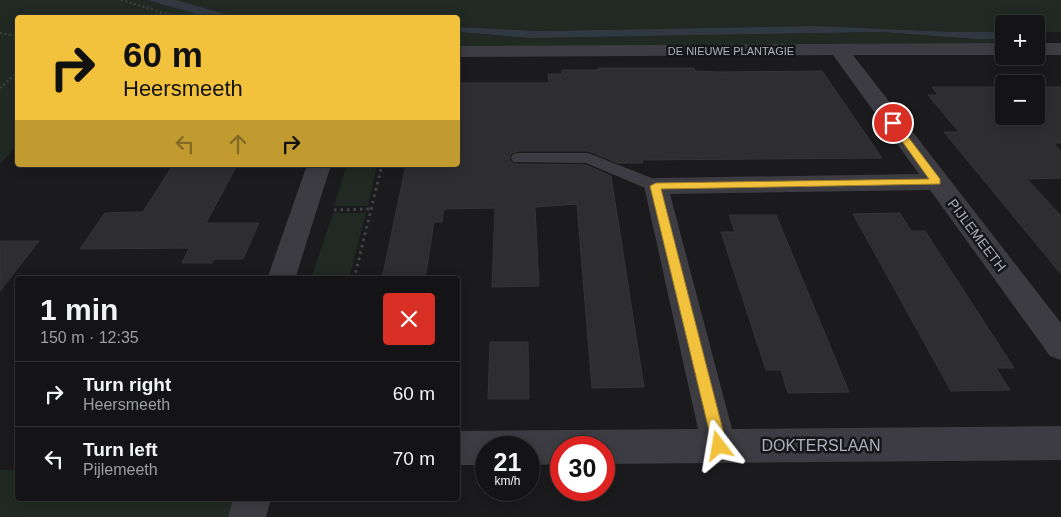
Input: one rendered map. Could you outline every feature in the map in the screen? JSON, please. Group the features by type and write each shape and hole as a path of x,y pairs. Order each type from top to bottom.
{"street":[{"name":"DE NIEUWE PLANTAGIE","path":"460,51 995,49"},
{"path":"1045,49 1061,49"},
{"name":"PIJLEMEETH","path":"839,50 1061,347"},
{"path":"282,276 319,167"},
{"path":"719,446 656,186 937,182"},
{"name":"DOKTERSLAAN","path":"540,448 1061,443"},
{"path":"460,448 475,448"},
{"path":"247,517 251,501"}],"lane":[{"path":"519,158 588,158 656,186"}],"path":[{"path":"120,0 172,15"},
{"path":"150,15 164,13"},
{"path":"0,33 15,36"},
{"path":"0,88 15,75"},
{"path":"355,276 382,167"},
{"path":"304,211 371,209"}],"shaded area":[{"path":"0,0 147,0 199,15 15,15 15,147 0,164"},
{"path":"147,0 176,0 235,15 199,15"},
{"path":"176,0 1061,0 1061,32 1045,32 1045,15 995,15 995,32 954,32 815,26 541,31 460,27 460,15 235,15"},
{"path":"815,26 995,32 995,39 881,32 530,38 460,32 460,27 541,31"},
{"path":"460,32 530,38 881,32 995,39 995,47 460,49"},
{"path":"346,167 377,167 368,206 334,206"},
{"path":"333,213 366,213 350,275 312,276"},
{"path":"0,470 15,470 15,501 235,501 230,517 0,517"}],"building":[{"path":"598,68 694,68 695,71 720,72 822,71 882,158 642,160 643,163 618,163 588,151 519,151 511,153 509,159 513,164 586,165 611,176 644,387 592,388 577,204 535,207 539,286 492,287 495,208 444,209 442,222 434,222 425,276 383,276 406,167 460,167 460,83 549,83 548,74 562,74 562,70 599,70"},
{"path":"932,87 995,87 995,125 1045,125 1045,87 1061,87 1061,143 1053,143 1061,151 1061,178 1027,179 1061,216 1061,274 944,132 959,132 928,95 938,95"},
{"path":"172,167 236,167 206,223 259,223 243,259 214,259 212,263 182,263 189,248 80,249 105,213 143,212"},
{"path":"900,213 911,231 925,231 1014,368 996,368 1010,390 951,391 853,214"},
{"path":"729,215 776,215 849,392 788,393 781,370 766,370 721,232 735,232"},
{"path":"0,241 39,241 0,291"},
{"path":"490,342 528,342 529,399 488,399"}],"route":[{"path":"719,446 656,186 937,182 893,123"}]}
